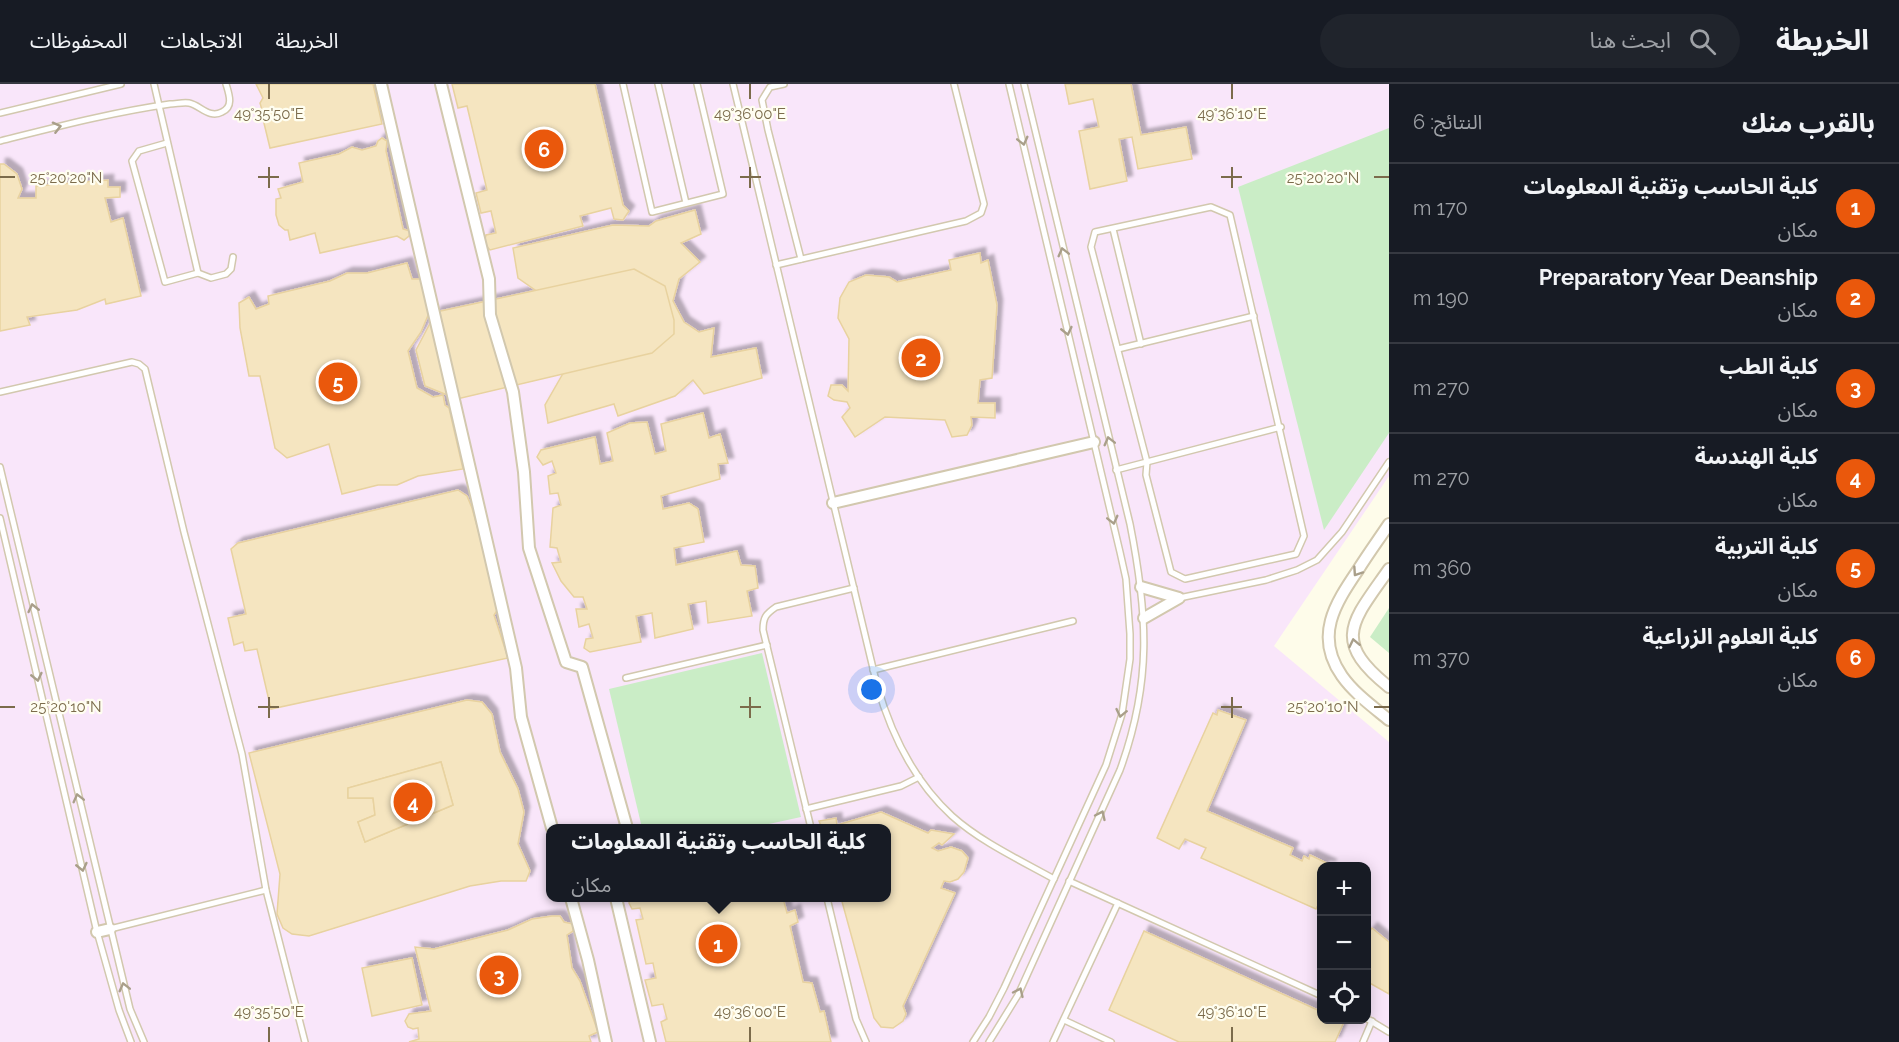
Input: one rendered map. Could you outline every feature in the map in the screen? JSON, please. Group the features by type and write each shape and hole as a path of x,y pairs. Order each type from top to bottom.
{"street":[{"path":"381,84 516,668 521,717 551,824"},
{"path":"441,84 489,279 490,315 513,392 524,472 529,548 566,662 582,666 626,824"},
{"path":"833,503 1094,442"},
{"path":"1389,524 1341,596 1332,612 1329,625 1329,644 1333,661 1342,676 1358,694 1389,720"},
{"path":"1389,569 1355,622 1352,635 1354,648 1360,660 1389,687"},
{"path":"1141,587 1179,598"},
{"path":"1144,618 1179,598"},
{"path":"572,902 606,1042"},
{"path":"617,902 650,1042"},
{"path":"98,932 110,929"}],"lane":[{"path":"0,113 121,84"},
{"path":"154,84 198,273"},
{"path":"0,141 124,111 158,106 189,103 202,111 218,114 229,107 230,99 226,84"},
{"path":"623,84 652,212 723,194 697,84"},
{"path":"658,84 686,203"},
{"path":"733,84 885,714 897,741 919,777 930,793 953,817 987,841 1054,879"},
{"path":"784,84 770,87 762,100 801,260"},
{"path":"776,265 966,221 981,213 984,204 954,84"},
{"path":"973,1042 1004,988 1106,765 1122,714 1130,659 1126,579 1009,84"},
{"path":"989,1042 1018,995 1120,770 1130,742 1141,689 1145,633 1141,587 1130,524 1024,84"},
{"path":"167,143 139,151 132,161 165,282 198,273 211,278 226,274 231,269 233,257"},
{"path":"1211,207 1230,215 1254,316 1304,536 1296,554 1185,579 1171,572 1146,475 1147,462 1091,248 1095,232 1211,207"},
{"path":"1113,229 1141,344"},
{"path":"1118,349 1254,316"},
{"path":"0,392 132,363 139,364 146,369 184,532 242,754 266,890 305,1042"},
{"path":"1116,470 1281,427"},
{"path":"1179,598 1266,580 1297,570 1317,560 1342,532 1389,462"},
{"path":"0,467 130,1009 144,1042"},
{"path":"0,518 98,932 119,1010 131,1042"},
{"path":"810,824 763,621 766,614 776,607 854,588"},
{"path":"873,670 1073,621"},
{"path":"626,678 767,645"},
{"path":"806,809 901,786 919,777"},
{"path":"1069,881 1317,994"},
{"path":"110,929 266,890"},
{"path":"828,902 856,1019 866,1042"},
{"path":"1053,1042 1118,903"},
{"path":"1064,1020 1111,1042"},
{"path":"1371,1020 1389,1032"},
{"path":"1363,1042 1368,1024"}],"shaded area":[{"path":"0,84 1389,84 1389,476 1274,646 1389,742 1389,1042 0,1042"}],"green space":[{"path":"1389,128 1389,433 1324,530 1238,187"},
{"path":"1389,608 1389,653 1370,637"},
{"path":"762,653 801,817 769,824 641,824 609,689"}],"building":[{"path":"256,84 373,84 382,124 270,148 262,115 268,113 262,110 260,103 263,98"},
{"path":"452,84 595,84 623,205 629,211 623,220 614,219 611,208 580,216 583,226 490,250 484,243 486,235 496,233 491,211 481,213 476,193 487,190 467,106 458,108"},
{"path":"1065,84 1131,84 1141,135 1186,127 1192,159 1138,169 1132,137 1119,139 1127,181 1090,189 1079,131 1099,127 1093,99 1069,104"},
{"path":"382,138 387,141 386,151 403,229 410,231 409,236 404,240 397,236 320,253 315,233 290,240 288,230 279,225 276,215 276,199 281,198 278,189 303,182 299,163 339,154 352,147 362,150 376,146"},
{"path":"0,164 4,164 17,174 22,189 18,198 36,198 36,186 108,180 108,187 120,187 120,197 105,198 111,222 123,218 141,296 106,304 105,299 77,310 27,317 30,325 0,331"},
{"path":"695,210 701,234 681,243 700,262 679,279 673,301 684,322 699,332 714,328 711,357 756,348 762,378 704,394 693,380 675,396 618,416 614,404 548,423 545,405 565,370 629,349 616,287 551,301 518,278 513,248 613,225 649,226 656,221"},
{"path":"980,253 981,263 988,260 997,305 992,378 980,380 978,403 995,403 995,418 971,417 972,425 967,435 952,437 945,420 885,417 855,437 842,417 850,408 847,402 834,400 828,396 831,385 842,385 848,391 849,339 838,318 840,298 849,282 866,275 889,277 897,282 951,270 949,260"},
{"path":"407,263 412,279 422,279 429,313 421,332 408,351 417,388 433,397 443,395 445,405 449,408 463,469 418,476 397,485 378,485 342,494 329,444 287,458 275,448 260,376 249,376 240,328 239,303 249,297 256,309 269,304 268,296 330,281 347,273 367,273"},
{"path":"634,269 665,286 674,320 674,334 652,353 457,399 425,386 416,350 436,312"},
{"path":"703,413 709,438 720,434 728,463 718,464 720,479 661,496 663,509 689,503 698,509 704,542 674,548 676,565 737,551 741,565 755,566 758,588 747,591 752,616 708,623 706,601 688,604 693,629 655,638 652,613 636,616 641,642 590,652 584,648 586,639 593,638 589,624 579,627 576,609 587,609 583,597 574,597 561,581 552,563 561,562 557,548 550,547 553,508 561,505 558,493 550,494 548,476 556,473 552,461 543,465 537,457 541,450 595,437 600,464 613,461 607,433 630,423 647,422 655,454 666,451 661,424"},
{"path":"458,490 467,496 472,508 498,602 498,609 494,615 508,658 271,709 257,649 245,651 243,642 234,645 228,618 246,614 231,549 238,543"},
{"path":"467,700 482,702 492,714 500,752 518,789 524,812 518,844 530,871 526,881 501,881 470,886 309,936 292,934 283,928 277,914 280,874 249,753","holes":["441,762 453,805 365,842 358,822 375,815 373,798 348,798 348,788"]},
{"path":"1218,710 1246,720 1207,811 1293,848 1290,855 1302,861 1304,856 1309,859 1310,855 1325,862 1317,862 1316,909 1201,858 1206,848 1185,839 1179,849 1157,838 1213,713 1217,715"},
{"path":"441,762 453,805 365,842 358,822 375,815 373,798 348,798 348,788"},
{"path":"881,812 928,833 931,830 954,834 942,845 939,843 932,848 938,851 951,847 962,851 968,858 964,872 958,879 950,882 944,881 941,888 955,893 903,1006 906,1014 903,1021 893,1028 881,1027 874,1018 842,902 891,902 891,824 840,824"},
{"path":"836,818 837,824 820,824 819,821"},
{"path":"784,902 787,913 795,910 798,922 790,926 803,982 812,983 820,1012 824,1011 831,1042 666,1042 661,1022 667,1019 663,1004 652,1006 645,980 656,978 653,963 646,964 636,920 643,919 640,908 632,909 629,903"},
{"path":"560,916 564,922 573,924 573,931 567,935 572,968 580,981 598,1032 589,1036 591,1042 409,1042 419,1039 418,1028 408,1027 405,1021 409,1014 431,1011 415,947 434,949 508,930 532,919"},
{"path":"1371,929 1389,942 1389,994 1371,984"},
{"path":"1144,931 1317,1010 1317,1024 1343,1024 1335,1042 1179,1042 1109,1010"},
{"path":"412,958 422,1005 372,1016 362,968"}],"place":[{"name":"كلية العلوم الزراعية","path":"544,149"},
{"name":"Preparatory Year Deanship","path":"921,358"},
{"name":"كلية التربية","path":"338,382"},
{"name":"كلية الهندسة","path":"413,802"},
{"name":"كلية الحاسب وتقنية المعلومات","path":"718,944"},
{"name":"كلية الطب","path":"499,975"}]}
